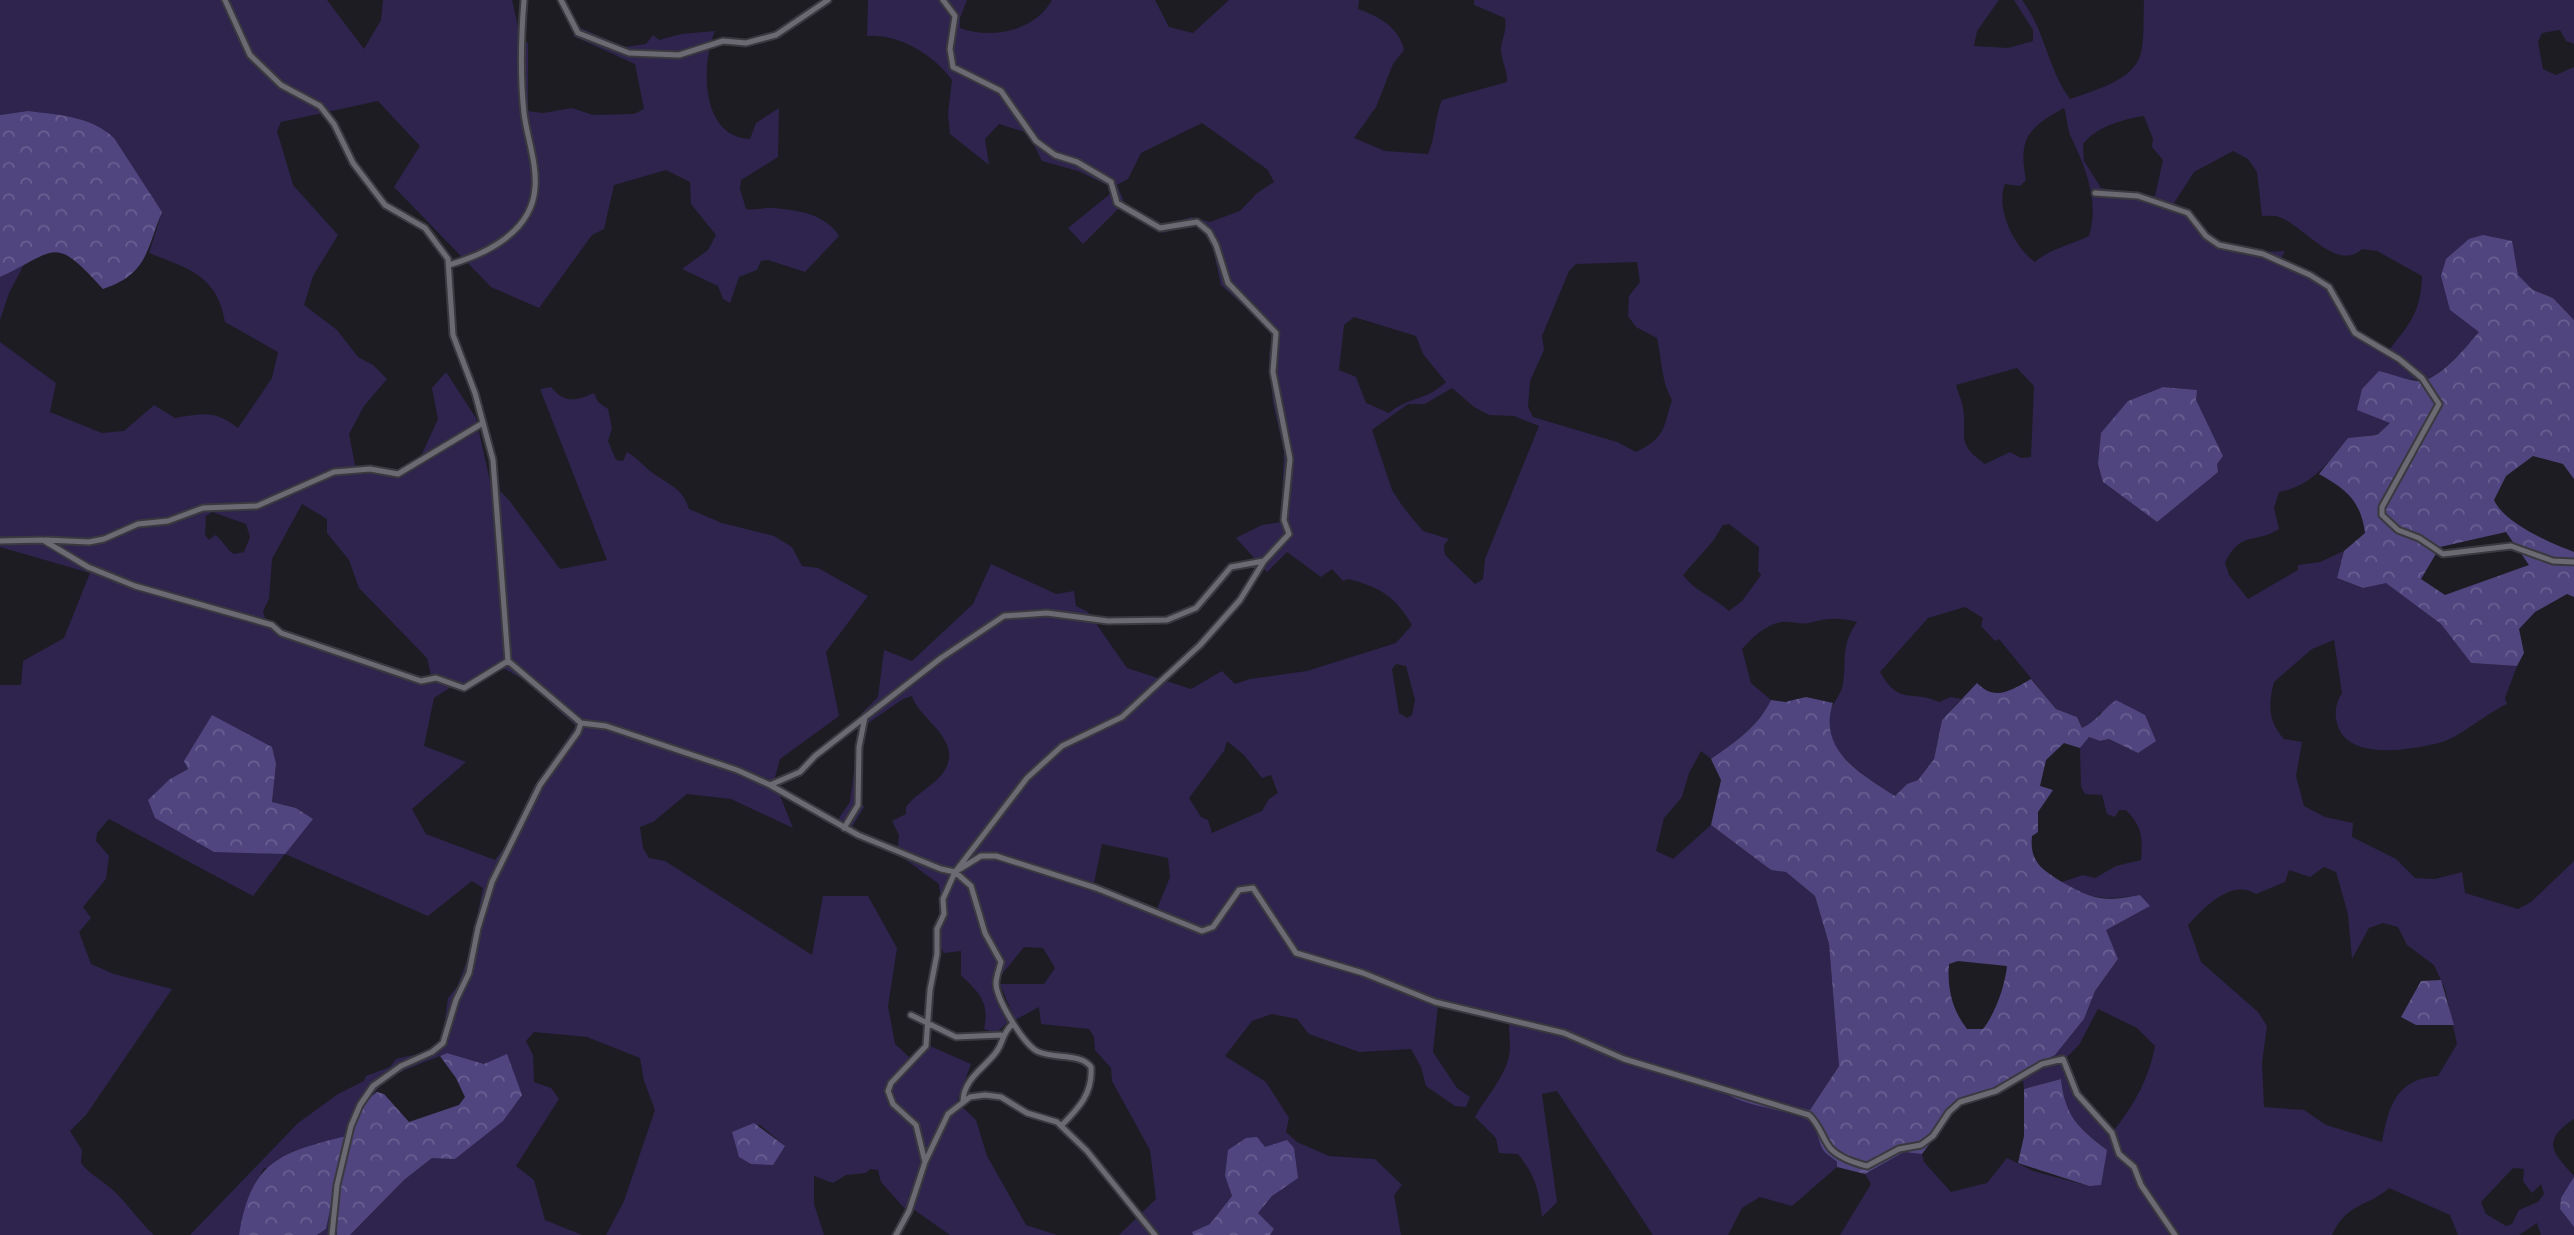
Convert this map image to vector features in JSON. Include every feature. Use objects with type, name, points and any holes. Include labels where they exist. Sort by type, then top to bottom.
[{"type":"street","points":[[225,0],[250,55],[281,85],[320,106],[334,124],[353,163],[385,205],[425,228],[441,245],[449,265],[453,335],[493,460],[508,661],[581,723],[606,726],[737,770],[770,785],[844,828],[934,866],[955,872],[971,886],[985,933],[1001,962],[996,983],[1013,1023],[1039,1052],[1077,1059],[1091,1067],[1093,1083],[1087,1096],[1061,1126]]},
{"type":"street","points":[[449,265],[487,252],[514,231],[529,212],[535,188],[524,110],[524,0]]},
{"type":"street","points":[[561,0],[578,33],[629,53],[679,55],[723,41],[746,43],[776,35],[828,0]]},
{"type":"street","points":[[925,1162],[916,1125],[893,1104],[888,1091],[891,1083],[926,1046],[926,1021],[937,954],[937,929],[944,914],[943,899],[955,872],[1027,778],[1062,746],[1122,717],[1200,645],[1240,600],[1264,561],[1289,534],[1284,520],[1290,459],[1273,372],[1276,333],[1228,283],[1219,253],[1203,226],[1197,222],[1160,228],[1117,203],[1111,182],[1077,162],[1055,155],[1036,141],[1001,91],[953,67],[950,49],[955,16],[943,0]]},
{"type":"street","points":[[2095,194],[2138,196],[2188,213],[2206,236],[2219,245],[2270,257],[2295,271],[2310,275],[2329,288],[2355,333],[2399,359],[2422,378],[2440,404],[2382,508],[2382,515],[2392,526],[2419,538],[2443,554],[2511,546],[2553,561],[2574,562]]},
{"type":"street","points":[[0,541],[104,540],[138,524],[168,522],[203,508],[257,506],[334,472],[370,469],[398,474],[483,423]]},
{"type":"street","points":[[43,540],[88,568],[135,586],[272,625],[281,633],[421,681],[436,678],[464,688],[508,661]]},
{"type":"street","points":[[770,785],[800,772],[865,717],[942,658],[1004,616],[1047,613],[1108,621],[1167,620],[1196,608],[1231,567],[1264,561]]},
{"type":"street","points":[[844,828],[858,805],[859,747],[865,717]]},
{"type":"street","points":[[332,1235],[337,1185],[351,1126],[360,1105],[373,1086],[443,1043],[456,1000],[469,973],[478,928],[492,882],[540,785],[578,732],[581,723]]},
{"type":"street","points":[[955,872],[981,856],[996,856],[1096,888],[1202,931],[1213,928],[1239,890],[1254,888],[1296,953],[1363,973],[1436,1002],[1564,1033],[1624,1059],[1809,1115],[1818,1123],[1832,1149],[1851,1161],[1867,1166],[1899,1149],[1921,1145],[1933,1136],[1949,1112],[1960,1102],[1996,1091],[2042,1065],[2063,1059],[2077,1094],[2112,1133],[2119,1154],[2134,1167],[2141,1185],[2175,1235]]},
{"type":"street","points":[[911,1015],[956,1037],[1001,1035]]},
{"type":"street","points":[[963,1101],[965,1087],[997,1050],[1001,1035],[1013,1023]]},
{"type":"street","points":[[896,1235],[909,1211],[909,1203],[925,1162],[948,1114],[963,1101],[985,1095],[1001,1097],[1027,1113],[1042,1116],[1061,1126],[1087,1151],[1155,1235]]},
{"type":"shaded area","points":[[0,0],[327,0],[364,49],[381,20],[383,0],[512,0],[521,39],[528,43],[528,111],[543,113],[572,108],[593,115],[634,114],[644,109],[635,64],[573,36],[578,27],[625,47],[646,44],[653,35],[659,40],[681,34],[715,31],[708,62],[708,97],[721,126],[734,135],[750,139],[756,123],[779,108],[778,157],[741,180],[740,189],[746,209],[774,208],[810,215],[827,223],[839,236],[805,272],[768,260],[761,261],[757,270],[739,277],[730,303],[723,299],[718,286],[682,269],[708,250],[716,235],[691,204],[690,182],[666,170],[614,185],[604,229],[592,235],[539,308],[491,287],[394,187],[420,146],[378,101],[281,122],[277,131],[293,185],[338,235],[313,276],[304,305],[337,330],[358,357],[373,365],[387,379],[364,406],[349,434],[355,465],[397,470],[410,466],[422,454],[438,419],[432,388],[446,372],[476,418],[490,481],[509,500],[560,569],[607,560],[540,389],[551,387],[561,396],[571,399],[594,393],[598,402],[608,409],[612,428],[608,441],[616,460],[623,461],[627,452],[680,492],[689,509],[722,523],[774,536],[792,547],[802,566],[818,568],[868,596],[826,652],[839,716],[780,759],[774,781],[793,828],[731,799],[687,794],[653,822],[640,827],[643,848],[649,858],[665,861],[812,955],[823,896],[868,896],[897,948],[888,1006],[895,1044],[911,1059],[930,1046],[971,1064],[957,1102],[976,1120],[987,1156],[1026,1225],[1057,1235],[950,1235],[913,1209],[906,1210],[881,1182],[878,1170],[870,1169],[866,1173],[846,1175],[833,1183],[814,1176],[814,1204],[824,1235],[606,1235],[624,1201],[655,1110],[644,1081],[640,1058],[587,1037],[534,1032],[526,1041],[533,1055],[534,1082],[551,1088],[559,1099],[516,1166],[534,1180],[545,1220],[582,1235],[350,1235],[404,1180],[432,1158],[484,1064],[447,1053],[391,1077],[379,1087],[368,1103],[352,1138],[341,1176],[337,1235],[317,1235],[326,1229],[336,1181],[264,1168],[252,1191],[239,1235],[190,1235],[298,1123],[338,1094],[364,1081],[366,1076],[390,1067],[396,1059],[426,1052],[442,1040],[448,998],[457,987],[469,955],[483,888],[472,881],[428,916],[285,854],[253,896],[109,819],[97,833],[96,841],[109,856],[106,879],[83,907],[91,918],[79,932],[91,964],[114,974],[172,989],[86,1115],[70,1131],[82,1150],[81,1163],[115,1192],[154,1235],[0,1235],[0,685],[21,685],[23,661],[64,638],[90,573],[0,547],[0,342],[56,383],[50,412],[102,433],[124,431],[154,405],[175,418],[208,414],[222,418],[238,428],[272,378],[278,352],[225,322],[215,294],[199,276],[189,269],[149,253],[162,212],[134,171],[28,111],[0,115]],"holes":[[[302,504],[327,519],[327,533],[349,560],[359,588],[427,658],[431,675],[421,678],[284,631],[265,618],[263,611],[269,599],[272,559]],[[212,512],[246,524],[250,537],[244,552],[234,554],[215,535],[209,540],[205,535],[206,516]],[[503,668],[538,688],[551,704],[576,726],[533,788],[507,844],[495,860],[426,834],[412,809],[466,762],[424,746],[434,698],[451,687],[466,688]],[[212,715],[276,764],[272,802],[296,808],[312,819],[284,854],[214,851],[170,779],[188,769],[185,761]],[[760,1125],[785,1146],[732,1132]]]},
{"type":"shaded area","points":[[868,0],[967,0],[960,18],[960,28],[972,32],[998,33],[1024,26],[1044,11],[1052,0],[1155,0],[1169,27],[1193,33],[1229,0],[1359,0],[1358,9],[1373,15],[1393,29],[1404,50],[1393,64],[1376,107],[1354,138],[1385,151],[1428,154],[1442,100],[1507,82],[1501,51],[1505,18],[1474,5],[1474,0],[1999,0],[1977,31],[1974,46],[2008,48],[2033,41],[2033,30],[2014,0],[2022,0],[2036,24],[2056,75],[2070,99],[2110,84],[2136,65],[2143,43],[2144,0],[2574,0],[2574,44],[2566,41],[2560,30],[2542,33],[2538,42],[2543,69],[2556,75],[2574,67],[2574,320],[2553,298],[2533,290],[2518,275],[2450,310],[2480,332],[2453,360],[2429,378],[2412,380],[2379,372],[2390,423],[2377,435],[2348,438],[2310,479],[2279,492],[2274,508],[2279,529],[2243,542],[2225,563],[2229,575],[2248,599],[2298,570],[2298,565],[2320,562],[2344,551],[2337,578],[2363,588],[2386,582],[2441,624],[2471,663],[2517,666],[2505,698],[2507,704],[2449,740],[2415,748],[2367,748],[2353,744],[2343,735],[2336,715],[2342,693],[2334,640],[2312,649],[2274,682],[2271,712],[2275,726],[2284,739],[2302,742],[2296,776],[2304,806],[2325,817],[2353,823],[2352,837],[2396,859],[2415,878],[2435,879],[2462,872],[2465,893],[2518,909],[2531,902],[2574,861],[2574,1119],[2557,1134],[2553,1147],[2574,1176],[2560,1209],[2574,1227],[2574,1235],[2541,1235],[2537,1223],[2519,1235],[2458,1235],[2450,1215],[2389,1188],[2344,1216],[2332,1235],[1840,1235],[1871,1184],[1865,1174],[1904,1152],[1922,1154],[1924,1162],[1951,1192],[1987,1183],[2007,1158],[2033,1171],[2089,1186],[2107,1150],[2075,1120],[2066,1103],[2061,1079],[2024,1089],[2022,1072],[2055,1055],[2084,1019],[2095,991],[2118,959],[2105,930],[2140,895],[2099,897],[2080,892],[2062,882],[2083,875],[2095,878],[2116,866],[2141,860],[2140,833],[2131,816],[2126,810],[2119,810],[2115,817],[2107,814],[2102,795],[2085,794],[2081,787],[2080,748],[2088,737],[2100,741],[2109,739],[2138,753],[2100,712],[2095,722],[2082,728],[2077,717],[2056,709],[1999,639],[1995,641],[1981,626],[1983,618],[1965,607],[1928,618],[1880,672],[1887,683],[1900,693],[1939,702],[1951,697],[1961,699],[1942,720],[1934,759],[1918,780],[1907,784],[1895,796],[1851,764],[1832,742],[1828,718],[1842,688],[1846,645],[1857,622],[1833,619],[1806,623],[1782,622],[1765,629],[1742,649],[1751,683],[1771,700],[1766,710],[1745,733],[1711,759],[1701,751],[1689,773],[1682,797],[1664,818],[1656,851],[1673,859],[1711,825],[1771,870],[1786,872],[1815,896],[1829,944],[1839,1066],[1810,1110],[1776,1104],[1725,1085],[1718,1089],[1809,1120],[1837,1162],[1837,1167],[1792,1206],[1760,1197],[1742,1208],[1728,1235],[1653,1235],[1557,1091],[1542,1094],[1557,1202],[1542,1217],[1535,1183],[1524,1162],[1518,1154],[1499,1153],[1496,1138],[1475,1117],[1499,1081],[1509,1057],[1509,1023],[1438,1005],[1433,1052],[1457,1088],[1470,1097],[1466,1107],[1455,1106],[1426,1086],[1421,1067],[1411,1049],[1359,1052],[1309,1034],[1297,1019],[1272,1014],[1252,1021],[1225,1056],[1266,1082],[1289,1118],[1286,1132],[1297,1142],[1329,1156],[1375,1159],[1402,1185],[1394,1195],[1401,1235],[1270,1235],[1274,1229],[1258,1213],[1272,1196],[1225,1176],[1232,1196],[1210,1224],[1192,1232],[1193,1235],[1119,1235],[1156,1199],[1150,1150],[1112,1081],[1111,1068],[1095,1050],[1094,1037],[1089,1029],[1041,1024],[1039,1007],[1015,1020],[1000,984],[1044,984],[1055,968],[1043,948],[1024,947],[994,984],[1008,1022],[996,1033],[984,1029],[984,1005],[978,993],[961,975],[961,951],[944,953],[934,937],[942,913],[939,884],[895,852],[849,833],[839,818],[850,802],[861,714],[878,697],[884,650],[912,661],[973,604],[991,564],[1056,594],[1074,591],[1076,606],[1088,612],[1127,668],[1191,689],[1222,671],[1235,684],[1250,679],[1307,671],[1396,643],[1412,625],[1393,600],[1378,589],[1348,579],[1343,581],[1332,569],[1321,577],[1287,552],[1267,572],[1236,538],[1262,525],[1281,522],[1284,452],[1273,403],[1269,354],[1273,339],[1269,329],[1221,285],[1212,244],[1201,230],[1192,224],[1163,233],[1119,208],[1083,244],[1068,228],[1110,194],[1109,186],[1078,171],[1042,161],[1028,133],[999,124],[985,139],[989,165],[950,134],[948,114],[952,80],[945,71],[926,55],[903,42],[867,36]],"holes":[[[2064,108],[2070,135],[2089,184],[2093,210],[2089,236],[2053,250],[2035,262],[2014,237],[2008,226],[2003,204],[2005,184],[2020,186],[2026,180],[2025,144],[2034,128]],[[2144,116],[2153,139],[2152,147],[2163,160],[2155,196],[2101,188],[2084,161],[2083,144],[2088,138],[2102,128]],[[1202,123],[1268,170],[1274,182],[1257,193],[1240,211],[1210,222],[1191,217],[1162,227],[1125,204],[1117,185],[1128,179],[1141,153]],[[2233,151],[2248,159],[2257,172],[2262,216],[2277,216],[2331,252],[2352,255],[2362,249],[2377,251],[2422,276],[2420,298],[2414,316],[2390,349],[2372,342],[2356,331],[2328,283],[2318,275],[2281,258],[2285,251],[2256,251],[2227,245],[2211,236],[2174,203],[2194,172]],[[1637,262],[1640,282],[1629,296],[1628,316],[1636,327],[1657,338],[1664,378],[1672,400],[1658,437],[1636,452],[1617,442],[1533,417],[1528,407],[1530,381],[1544,350],[1542,336],[1569,271],[1576,264]],[[1354,317],[1416,336],[1423,354],[1446,382],[1389,413],[1366,403],[1356,377],[1339,370],[1344,325]],[[2017,368],[2034,386],[2031,457],[2021,458],[2010,452],[1985,464],[1966,444],[1963,408],[1956,385]],[[2163,387],[2197,390],[2195,400],[2223,456],[2157,522],[2103,482],[2128,401]],[[1452,388],[1474,407],[1489,415],[1514,416],[1539,426],[1485,559],[1483,579],[1475,584],[1445,555],[1444,545],[1449,539],[1423,531],[1403,507],[1392,490],[1372,430],[1408,404],[1425,404]],[[1729,524],[1759,547],[1758,571],[1761,575],[1742,601],[1729,611],[1683,575],[1713,541],[1723,525]],[[1396,664],[1406,666],[1415,700],[1412,715],[1407,718],[1399,713],[1392,669]],[[912,696],[943,738],[949,757],[942,774],[906,807],[906,814],[892,821],[899,835],[898,846],[859,833],[852,827],[864,807],[860,778],[867,724],[903,699]],[[1227,741],[1244,755],[1262,778],[1271,775],[1278,793],[1269,799],[1262,811],[1212,833],[1208,820],[1201,817],[1189,798],[1224,751]],[[1102,844],[1168,858],[1170,877],[1157,909],[1094,883]],[[2324,867],[2336,872],[2348,914],[2352,959],[2369,928],[2383,923],[2398,927],[2407,945],[2434,965],[2445,989],[2457,1044],[2438,1076],[2413,1082],[2397,1096],[2388,1116],[2382,1142],[2326,1125],[2304,1110],[2264,1107],[2262,1063],[2267,1026],[2258,1012],[2201,962],[2188,925],[2202,911],[2228,892],[2247,890],[2256,894],[2285,882],[2289,870],[2310,877]],[[2098,1009],[2137,1028],[2155,1046],[2140,1090],[2114,1130],[2097,1116],[2084,1098],[2066,1058],[2079,1045]],[[2513,1168],[2524,1169],[2523,1181],[2532,1193],[2541,1184],[2544,1194],[2538,1202],[2519,1210],[2512,1224],[2506,1226],[2486,1214],[2481,1202]]]},
{"type":"shaded area","points":[[26,261],[9,293],[0,320],[0,277]]},
{"type":"green space","points":[[28,111],[74,118],[105,131],[114,138],[162,212],[143,259],[129,276],[118,283],[103,289],[74,260],[55,252],[45,254],[0,277],[0,115]]},
{"type":"green space","points":[[2483,235],[2512,241],[2518,275],[2533,290],[2553,298],[2574,320],[2574,479],[2563,464],[2533,456],[2506,476],[2494,500],[2507,517],[2517,524],[2574,552],[2574,597],[2567,594],[2535,612],[2519,629],[2524,653],[2517,666],[2471,663],[2441,624],[2386,583],[2363,588],[2337,578],[2344,551],[2365,533],[2360,512],[2351,497],[2319,474],[2348,438],[2377,435],[2390,423],[2357,410],[2362,389],[2379,371],[2418,381],[2426,380],[2452,362],[2479,332],[2450,310],[2441,276],[2446,259],[2469,239]],"holes":[[[2506,532],[2529,565],[2445,595],[2421,579],[2440,547]]]},
{"type":"green space","points":[[2163,387],[2197,390],[2196,400],[2223,456],[2217,464],[2218,472],[2157,522],[2103,482],[2098,464],[2101,433],[2128,401]]},
{"type":"green space","points":[[2031,679],[2056,709],[2077,717],[2082,728],[2116,700],[2145,715],[2156,741],[2138,753],[2109,739],[2100,741],[2089,737],[2080,748],[2064,743],[2046,760],[2040,786],[2053,790],[2038,812],[2038,832],[2032,836],[2032,845],[2039,864],[2073,888],[2091,896],[2108,899],[2140,895],[2150,906],[2106,930],[2118,959],[2095,991],[2084,1019],[2055,1055],[2022,1072],[2023,1079],[1958,1106],[1922,1154],[1904,1152],[1865,1174],[1837,1167],[1837,1162],[1824,1151],[1816,1130],[1806,1119],[1743,1101],[1720,1090],[1711,1081],[1776,1103],[1810,1110],[1839,1066],[1829,944],[1815,896],[1786,872],[1771,870],[1711,825],[1721,780],[1711,759],[1753,726],[1771,700],[1785,702],[1806,697],[1833,703],[1831,734],[1845,759],[1895,796],[1907,784],[1918,780],[1934,759],[1942,720],[1977,683],[1990,692],[1997,693],[2010,690]],"holes":[[[1958,961],[2007,966],[1992,1016],[1983,1029],[1967,1029],[1952,998],[1949,964]]]},
{"type":"green space","points":[[212,715],[272,747],[276,764],[272,802],[296,808],[313,819],[285,854],[214,852],[155,818],[148,800],[170,779],[188,769],[184,761]]},
{"type":"green space","points":[[2441,980],[2454,1025],[2416,1025],[2401,1017],[2421,981]]},
{"type":"green space","points":[[447,1053],[484,1064],[507,1054],[522,1095],[503,1121],[455,1159],[432,1158],[404,1180],[350,1235],[337,1235],[345,1159],[358,1118],[367,1103],[377,1092],[384,1094],[409,1122],[459,1105],[465,1097],[456,1078],[440,1056]]},
{"type":"green space","points":[[2061,1079],[2066,1103],[2075,1120],[2107,1150],[2101,1185],[2089,1186],[2018,1163],[2024,1136],[2024,1089]]},
{"type":"green space","points":[[754,1123],[785,1146],[773,1165],[751,1164],[739,1157],[732,1132]]},
{"type":"green space","points":[[346,1136],[326,1229],[317,1235],[239,1235],[251,1191],[260,1176],[272,1164],[303,1148]]},
{"type":"green space","points":[[1257,1137],[1265,1147],[1287,1140],[1294,1148],[1298,1178],[1272,1196],[1258,1213],[1274,1229],[1270,1235],[1193,1235],[1192,1232],[1210,1224],[1232,1196],[1225,1176],[1228,1150],[1246,1138]]},
{"type":"green space","points":[[2574,1177],[2574,1227],[2560,1209],[2561,1198]]}]
